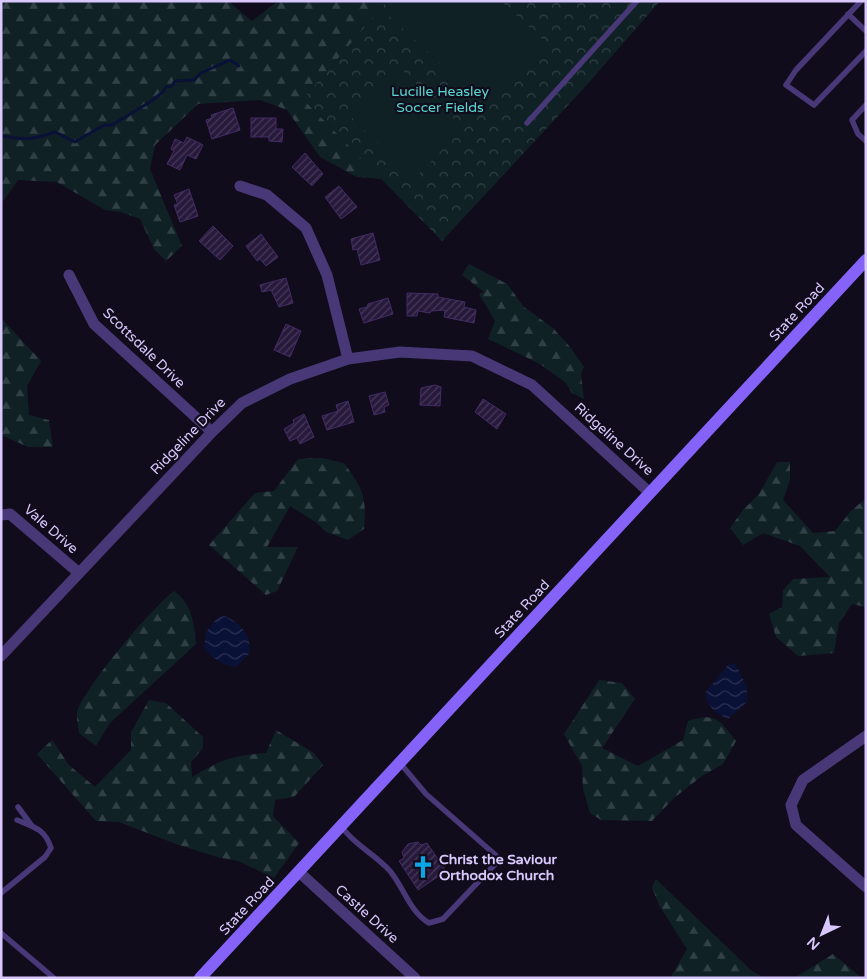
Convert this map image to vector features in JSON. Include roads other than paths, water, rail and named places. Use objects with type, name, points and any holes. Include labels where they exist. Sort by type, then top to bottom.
[{"type":"main road","name":"State Road","points":[[200,978],[866,260]]},
{"type":"street","points":[[240,186],[267,195],[306,228],[327,275],[348,359]]},
{"type":"street","name":"Scottsdale Drive","points":[[69,276],[94,324],[212,432]]},
{"type":"street","name":"Ridgeline Drive","points":[[1,656],[212,432],[242,403],[290,379],[348,359],[400,352],[472,356],[532,385],[650,493]]},
{"type":"street","name":"Vale Drive","points":[[1,515],[10,514],[79,573]]},
{"type":"street","points":[[866,736],[804,780],[791,804],[796,825],[866,888]]},
{"type":"street","name":"Castle Drive","points":[[299,872],[415,978]]},
{"type":"lane","points":[[527,123],[637,1]]},
{"type":"lane","points":[[861,1],[786,84],[814,105],[866,51]]},
{"type":"lane","points":[[848,14],[866,31]]},
{"type":"lane","points":[[866,105],[852,120],[858,134],[866,141]]},
{"type":"lane","points":[[341,826],[350,838],[390,872],[419,917],[429,923],[443,918],[500,859],[426,794],[400,763]]},
{"type":"lane","points":[[18,807],[32,826]]},
{"type":"lane","points":[[1,893],[45,858],[51,848],[47,836],[32,826],[17,820]]},
{"type":"lane","points":[[1,932],[54,978]]},
{"type":"water","points":[[225,616],[240,626],[249,641],[249,654],[236,667],[218,661],[204,648],[206,632],[218,617]]},
{"type":"water","points":[[735,663],[747,687],[747,702],[728,719],[713,709],[705,693],[728,665]]},
{"type":"waterway","points":[[1,136],[29,138],[55,132],[75,142],[104,125],[112,125],[150,102],[163,92],[166,87],[172,86],[175,81],[194,80],[201,73],[230,60],[239,66]]},
{"type":"place","name":"Christ the Saviour Orthodox Church","points":[[423,867]]},
{"type":"park label","name":"Lucille Heasley Soccer Fields","points":[[440,99]]}]
